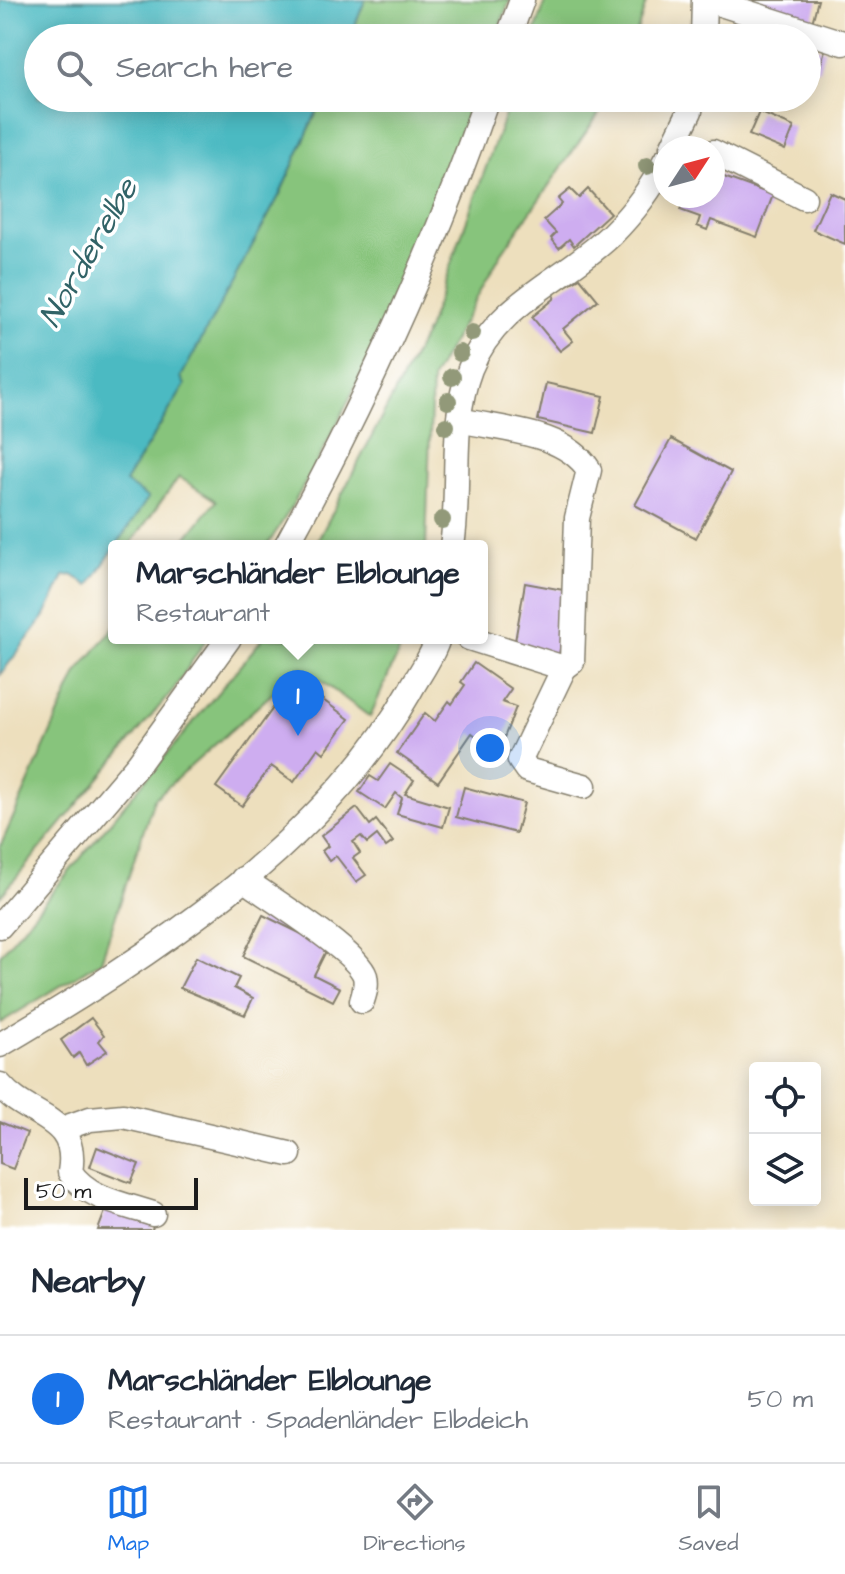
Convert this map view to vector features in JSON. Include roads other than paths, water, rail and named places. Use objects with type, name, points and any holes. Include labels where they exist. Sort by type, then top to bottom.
[{"type":"street","points":[[513,24],[522,0]]},
{"type":"street","points":[[704,24],[706,0],[782,24]]},
{"type":"street","points":[[821,36],[843,43]]},
{"type":"street","points":[[289,540],[344,440],[401,318],[482,112]]},
{"type":"street","points":[[677,136],[687,112]]},
{"type":"street","points":[[725,158],[804,198]]},
{"type":"street","points":[[452,540],[460,420],[470,369],[494,327],[529,296],[611,235],[653,185]]},
{"type":"street","points":[[460,420],[538,437],[568,449],[589,470],[577,518],[575,654],[564,668],[520,760],[527,770],[584,786]]},
{"type":"street","points":[[0,926],[139,763],[225,644]]},
{"type":"street","points":[[0,1045],[162,941],[267,861],[355,770],[400,708],[435,644]]},
{"type":"street","points":[[488,644],[564,668]]},
{"type":"street","points":[[243,879],[347,952],[365,975],[366,990],[362,1001]]},
{"type":"street","points":[[0,1085],[62,1129],[73,1153],[70,1172],[77,1184],[91,1194],[153,1214]]},
{"type":"street","points":[[62,1129],[90,1119],[123,1116],[289,1154]]},
{"type":"water","name":"Norderelbe","points":[[0,0],[365,0],[356,24],[24,24],[24,112],[317,112],[279,196],[181,377],[185,385],[125,482],[148,498],[120,540],[108,540],[108,558],[89,586],[72,575],[64,576],[45,616],[0,675]]},
{"type":"place","name":"Marschländer Elblounge","points":[[298,736]]}]
